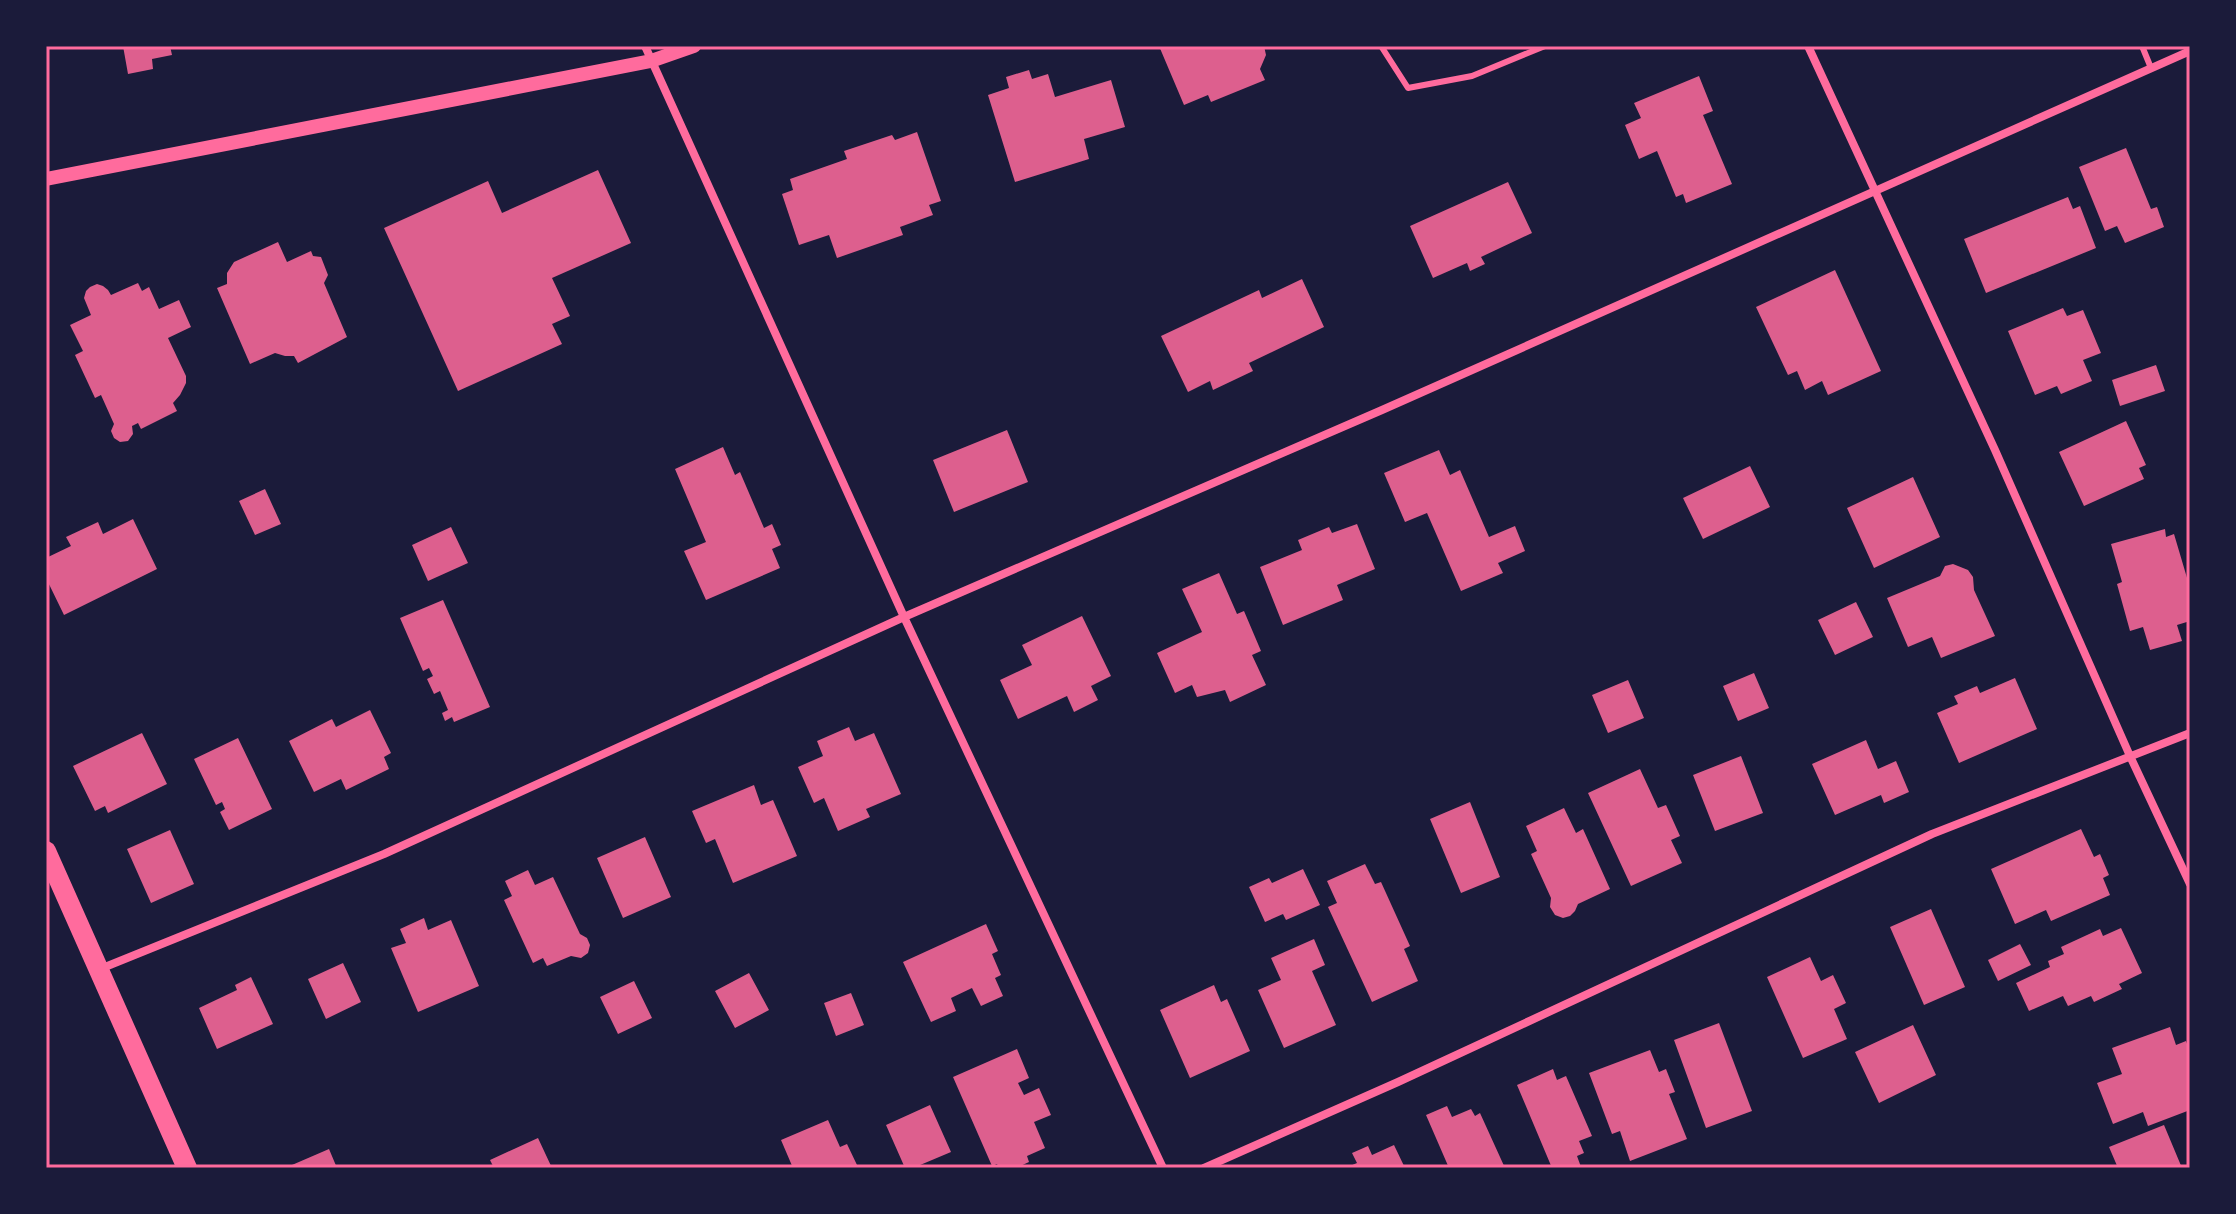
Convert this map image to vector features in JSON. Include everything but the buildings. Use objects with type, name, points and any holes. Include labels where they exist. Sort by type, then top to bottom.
[{"type":"main road","points":[[46,851],[187,1168]]},
{"type":"street","points":[[645,46],[904,617],[1163,1168]]},
{"type":"street","points":[[46,179],[651,61],[694,46]]},
{"type":"street","points":[[1808,46],[1995,450],[2190,884]]},
{"type":"street","points":[[99,969],[384,854],[904,617],[1382,410],[2190,51]]},
{"type":"street","points":[[1204,1168],[1398,1082],[1932,834],[2190,733]]},
{"type":"lane","points":[[1381,46],[1408,88],[1472,76],[1545,46]]},
{"type":"lane","points":[[2142,46],[2151,68]]}]
